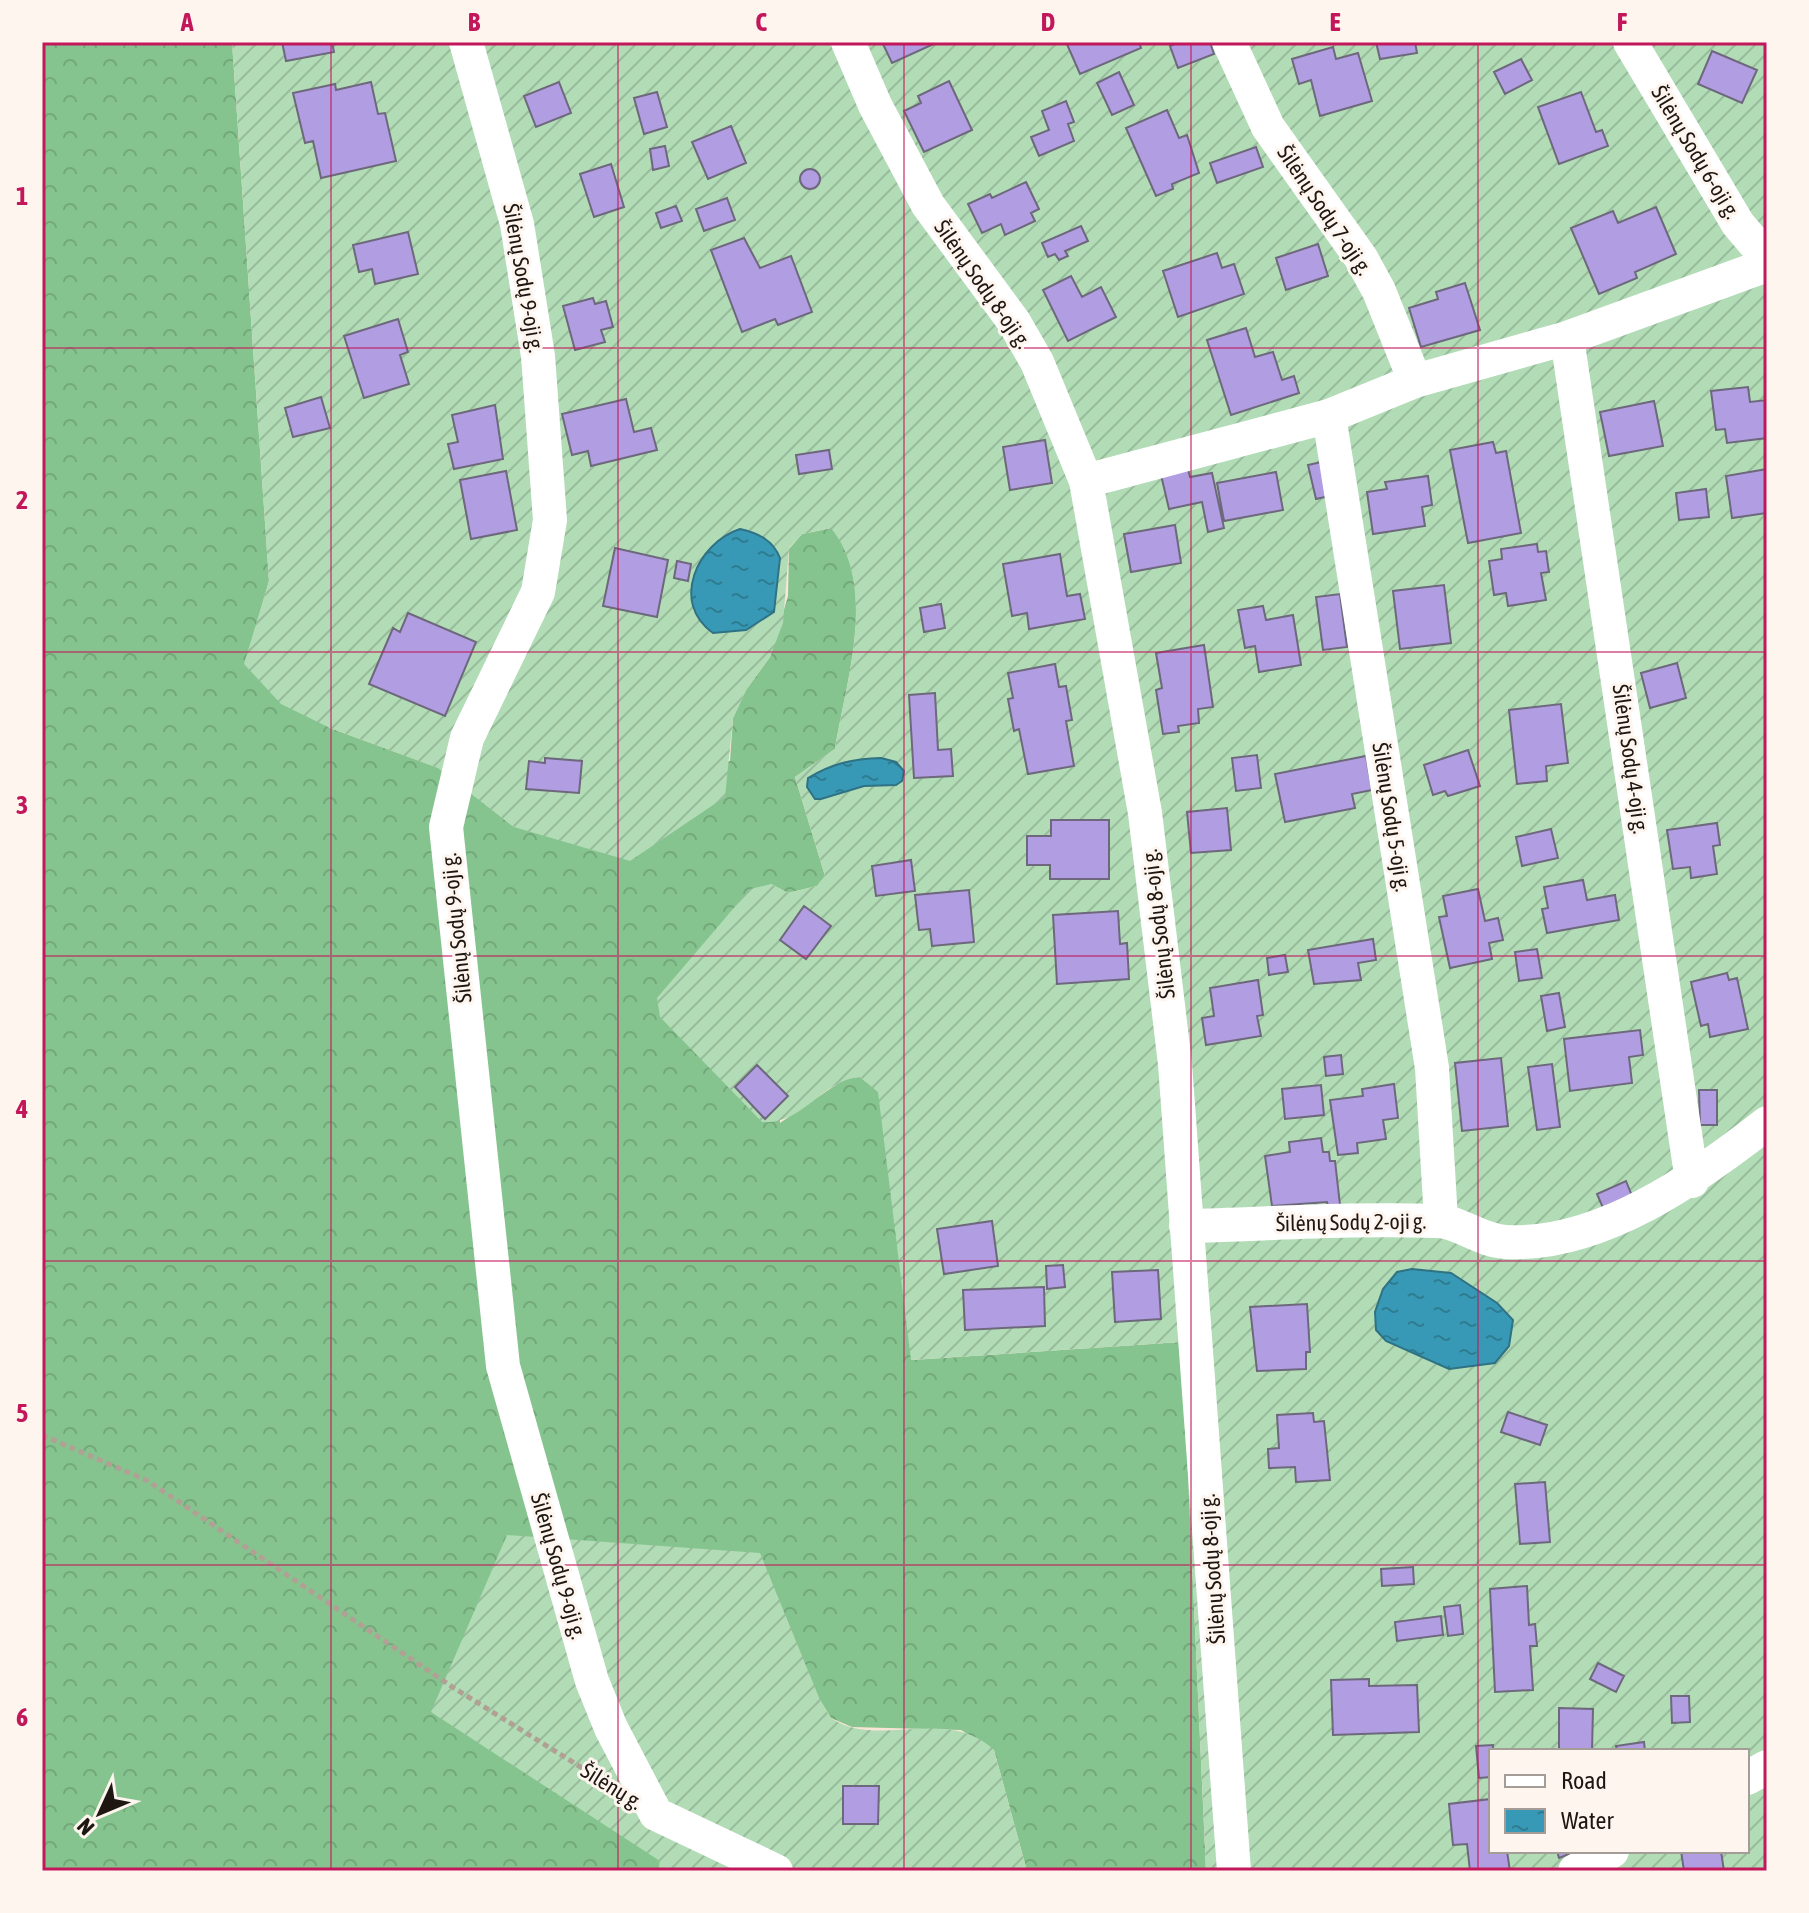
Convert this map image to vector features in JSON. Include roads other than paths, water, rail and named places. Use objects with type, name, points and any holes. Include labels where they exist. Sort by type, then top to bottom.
[{"type":"street","name":"Šilėnų Sodų 9-oji g.","points":[[466,42],[517,224],[538,356],[550,520],[538,592],[467,738],[446,827],[503,1366],[592,1681],[611,1728],[656,1814]]},
{"type":"street","name":"Šilėnų Sodų 8-oji g.","points":[[848,42],[875,105],[928,205],[1014,322],[1037,362],[1086,481],[1145,813],[1175,1064],[1234,1871]]},
{"type":"street","name":"Šilėnų Sodų 7-oji g.","points":[[1229,42],[1268,127],[1361,258],[1379,291],[1415,381]]},
{"type":"street","name":"Šilėnų Sodų 6-oji g.","points":[[1630,42],[1738,224],[1767,258]]},
{"type":"street","points":[[1086,481],[1329,416],[1415,381],[1567,338],[1767,265]]},
{"type":"street","name":"Šilėnų Sodų 4-oji g.","points":[[1567,338],[1692,1181]]},
{"type":"street","name":"Šilėnų Sodų 5-oji g.","points":[[1329,416],[1432,1068],[1441,1220]]},
{"type":"street","name":"Šilėnų Sodų 2-oji g.","points":[[1186,1226],[1441,1220],[1479,1238],[1532,1241],[1612,1219],[1692,1181],[1767,1123]]},
{"type":"street","points":[[1749,1777],[1767,1767]]},
{"type":"street","name":"Šilėnų g.","points":[[656,1814],[776,1871]]},
{"type":"street","points":[[1575,1871],[1608,1853]]},
{"type":"water","points":[[740,529],[764,538],[780,558],[774,612],[746,630],[713,633],[700,620],[693,606],[691,591],[694,575],[712,547]]},
{"type":"water","points":[[881,758],[896,762],[904,771],[902,781],[896,785],[864,786],[821,799],[815,799],[807,787],[808,778],[835,765]]},
{"type":"water","points":[[1412,1269],[1451,1273],[1497,1303],[1513,1320],[1509,1346],[1495,1363],[1449,1369],[1386,1341],[1376,1330],[1375,1312],[1383,1289],[1397,1272]]}]
